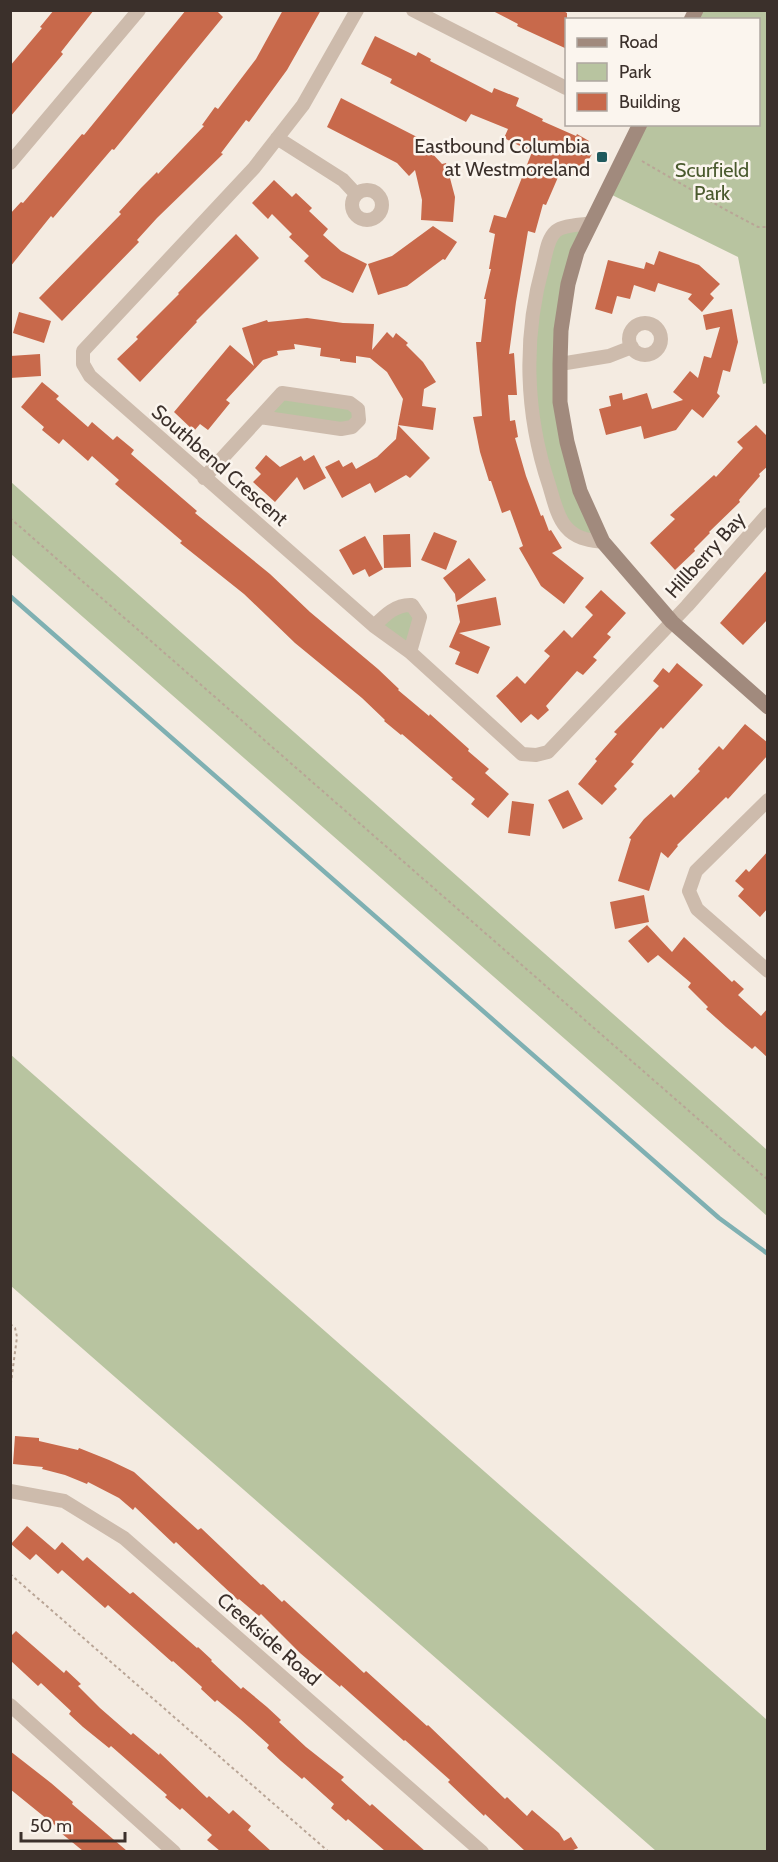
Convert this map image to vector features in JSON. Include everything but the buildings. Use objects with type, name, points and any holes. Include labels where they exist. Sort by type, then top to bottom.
[{"type":"street","points":[[10,163],[139,10]]},
{"type":"street","name":"Southbend Crescent","points":[[357,10],[303,105],[254,168],[83,351],[83,364],[90,376],[204,478],[374,626],[410,652],[522,754],[536,755],[548,752],[672,622]]},
{"type":"street","points":[[413,10],[565,87]]},
{"type":"street","points":[[639,126],[591,223],[578,252],[568,284],[561,330],[560,364],[560,402],[567,442],[580,491],[603,542],[672,622],[768,707]]},
{"type":"street","points":[[277,138],[343,180],[356,194]]},
{"type":"street","points":[[591,223],[558,229],[551,237],[536,289],[530,335],[530,398],[538,452],[565,526],[579,538],[603,542]]},
{"type":"street","points":[[560,364],[609,356],[632,347]]},
{"type":"street","points":[[204,478],[282,393],[350,403],[358,409],[359,420],[352,427],[341,429],[260,417]]},
{"type":"street","name":"Hillberry Bay","points":[[672,622],[768,514]]},
{"type":"street","points":[[374,626],[397,607],[404,604],[412,605],[420,617],[410,652]]},
{"type":"street","points":[[768,800],[696,871],[689,891],[697,909],[768,971]]},
{"type":"street","name":"Creekside Road","points":[[10,1491],[64,1501],[124,1538],[482,1851]]},
{"type":"street","points":[[10,1705],[174,1851]]},
{"type":"path","points":[[642,161],[758,227],[768,226]]},
{"type":"path","points":[[10,518],[768,1180]]},
{"type":"path","points":[[10,1324],[15,1328],[17,1337],[10,1390]]},
{"type":"path","points":[[10,1574],[329,1851]]},
{"type":"green space","name":"Scurfield Park","points":[[696,11],[767,11],[767,383],[763,384],[738,257],[606,192],[639,126],[760,126],[760,18],[692,18]]},
{"type":"green space","points":[[591,223],[577,252],[560,402],[603,542],[565,526],[538,452],[530,335],[558,229]]},
{"type":"green space","points":[[282,393],[358,409],[352,427],[260,417]]},
{"type":"green space","points":[[11,482],[767,1150],[767,1216],[11,554]]},
{"type":"green space","points":[[417,610],[410,652],[374,626],[385,615]]},
{"type":"green space","points":[[10,1054],[767,1720],[767,1851],[656,1851],[11,1286]]},
{"type":"waterway","points":[[10,596],[719,1218],[768,1254]]},
{"type":"place","name":"Eastbound Columbia at Westmoreland","points":[[602,157]]}]
